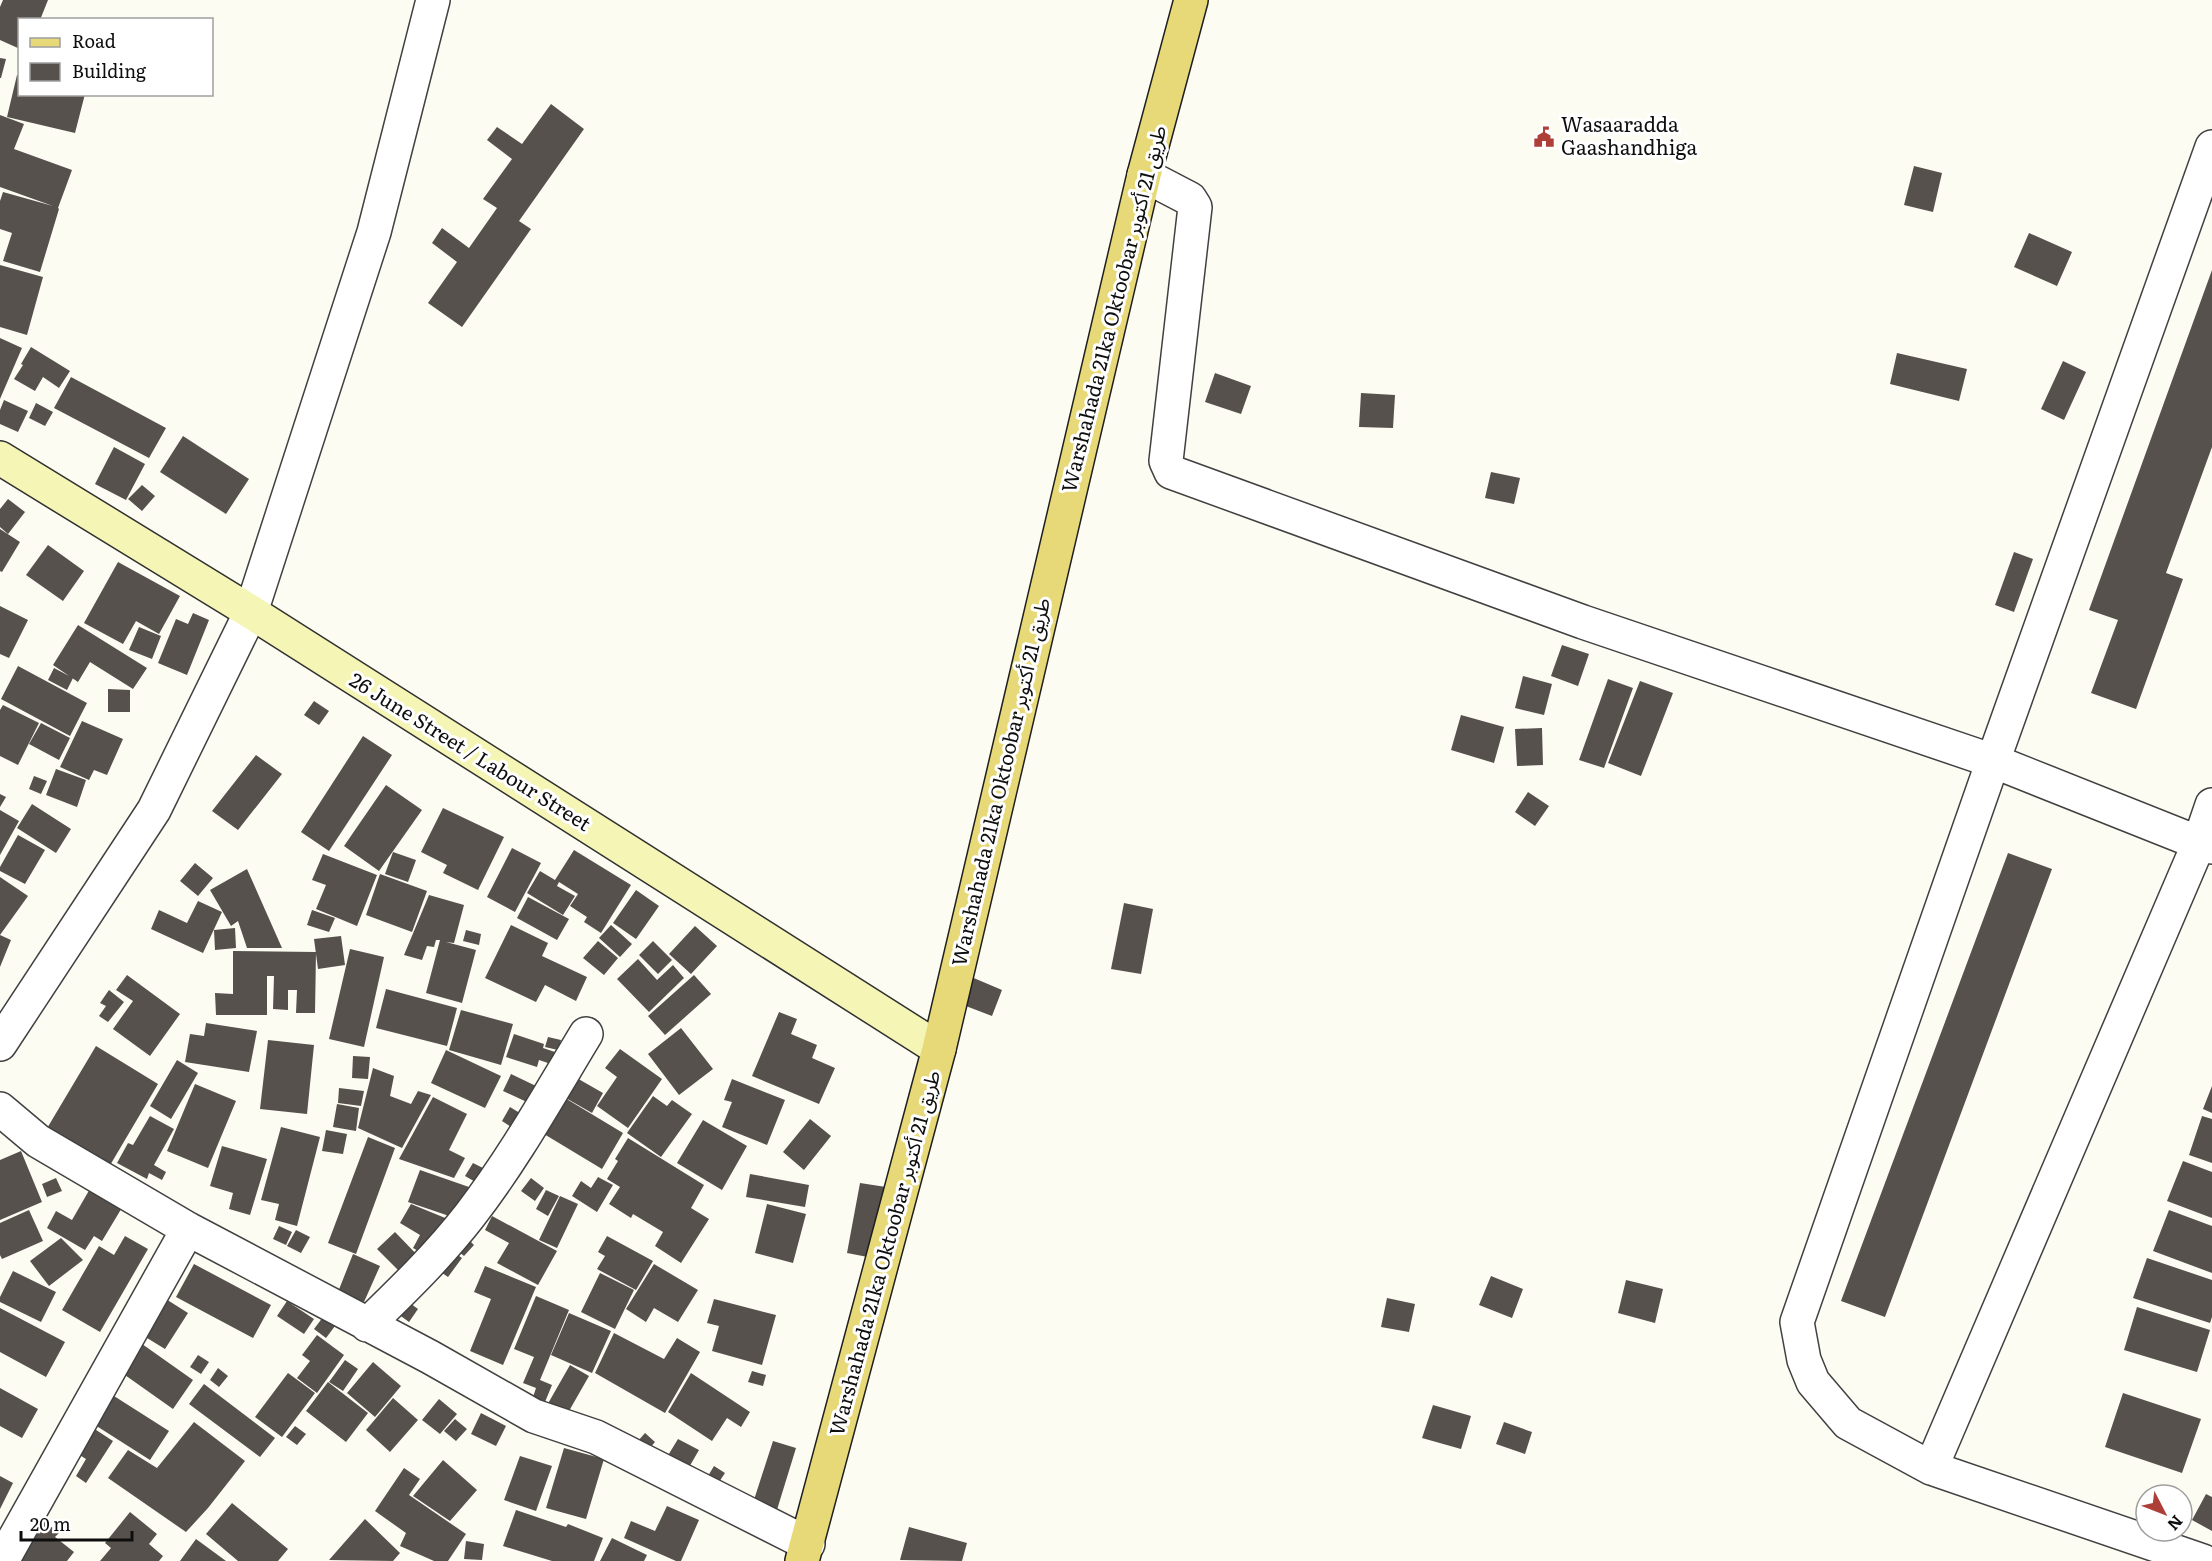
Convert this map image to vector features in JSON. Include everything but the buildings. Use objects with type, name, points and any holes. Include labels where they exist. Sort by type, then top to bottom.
[{"type":"main road","name":"Warshahada 21ka Oktoobar طريق 21 أكتوبر","points":[[805,1553],[939,1049],[1144,175],[1191,0]]},
{"type":"street","points":[[0,1044],[154,810],[251,612],[374,232],[433,0]]},
{"type":"street","points":[[2204,1561],[1931,1468],[1848,1423],[1813,1382],[1804,1360],[1797,1322],[1993,761],[2212,147]]},
{"type":"street","points":[[1144,175],[1190,199],[1195,207],[1166,461],[1171,472],[1583,622],[1993,761],[2206,845]]},
{"type":"street","name":"26 June Street / Labour Street","points":[[0,458],[251,612],[939,1049]]},
{"type":"street","points":[[1931,1468],[2206,845],[2212,805]]},
{"type":"street","points":[[367,1325],[438,1254],[470,1215],[499,1176],[586,1034]]},
{"type":"street","points":[[0,1109],[39,1141],[188,1229],[439,1362],[534,1416],[596,1437],[805,1553]]},
{"type":"street","points":[[2,1561],[188,1229]]},
{"type":"place","name":"Wasaaradda Gaashandhiga","points":[[1544,137]]}]
